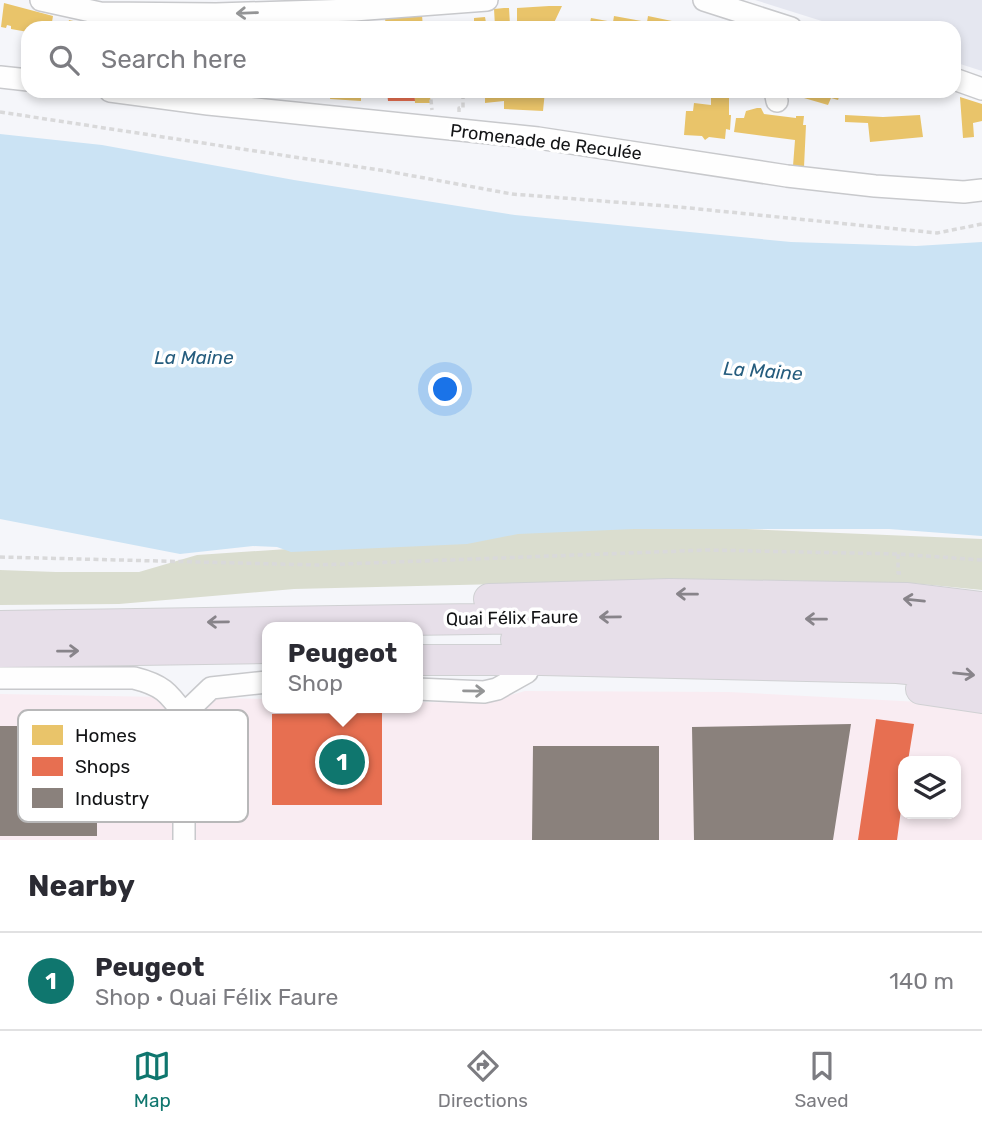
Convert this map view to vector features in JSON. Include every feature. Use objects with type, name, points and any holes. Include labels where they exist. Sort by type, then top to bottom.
[{"type":"highway","points":[[286,621],[347,604],[670,594],[906,598],[982,607]]},
{"type":"highway","name":"Quai Félix Faure","points":[[0,626],[679,616],[897,621],[982,628]]},
{"type":"highway","name":"Quai Félix Faure","points":[[423,642],[563,639],[859,642],[982,650]]},
{"type":"highway","points":[[0,652],[262,649]]},
{"type":"highway","points":[[423,660],[897,668],[982,676]]},
{"type":"highway","points":[[459,660],[482,671],[571,676],[804,680],[914,688],[982,698]]},
{"type":"street","points":[[41,0],[100,13],[191,14],[354,10],[486,0]]},
{"type":"street","points":[[704,0],[757,21]]},
{"type":"street","points":[[0,77],[21,79]]},
{"type":"street","points":[[961,82],[982,89]]},
{"type":"street","name":"Promenade de Reculée","points":[[197,98],[538,138],[787,176],[964,192],[982,190]]},
{"type":"street","points":[[423,689],[484,692],[497,689],[527,673]]},
{"type":"street","points":[[0,678],[134,678],[156,684],[181,710]]},
{"type":"street","points":[[188,710],[211,688],[262,683]]},
{"type":"street","points":[[184,822],[184,840]]},
{"type":"path","points":[[431,98],[432,113]]},
{"type":"path","points":[[463,98],[463,108]]},
{"type":"path","points":[[0,112],[512,194],[679,207],[937,233],[982,224]]},
{"type":"path","points":[[0,557],[318,565],[707,550],[898,554],[982,560]]},
{"type":"shaded area","points":[[755,0],[982,0],[982,71],[961,64],[961,21],[822,21]]},
{"type":"shaded area","points":[[604,523],[982,539],[982,590],[911,583],[704,579],[294,589],[119,604],[0,605],[0,570],[139,572],[197,555],[439,539]]},
{"type":"shaded area","points":[[525,691],[729,692],[959,704],[982,708],[982,840],[0,840],[0,694],[262,699],[262,713],[423,713],[423,702],[483,703]]},
{"type":"water","name":"La Maine","points":[[0,134],[102,145],[294,180],[515,215],[791,242],[916,246],[982,242],[982,536],[889,529],[634,529],[518,534],[467,544],[291,552],[277,547],[253,546],[180,554],[0,519]]},
{"type":"building: Homes","points":[[4,3],[53,16],[52,21],[21,21],[21,31],[11,29],[11,26],[7,25],[6,28],[1,27]]},
{"type":"building: Homes","points":[[562,6],[555,21],[517,21],[517,8]]},
{"type":"building: Homes","points":[[509,8],[510,21],[495,21],[494,9]]},
{"type":"building: Homes","points":[[354,15],[354,21],[320,21],[320,17]]},
{"type":"building: Homes","points":[[422,15],[422,21],[385,21],[385,18]]},
{"type":"building: Homes","points":[[614,16],[642,21],[613,21]]},
{"type":"building: Homes","points":[[648,16],[672,21],[647,21]]},
{"type":"building: Homes","points":[[485,17],[486,21],[474,21],[474,18]]},
{"type":"building: Homes","points":[[961,97],[982,104],[982,121],[973,123],[974,137],[963,138]]},
{"type":"building: Homes","points":[[361,98],[361,101],[330,99]]},
{"type":"building: Homes","points":[[415,98],[430,98],[431,103],[415,103]]},
{"type":"building: Homes","points":[[485,98],[544,98],[543,111],[504,109],[504,101],[485,103]]},
{"type":"building: Homes","points":[[711,98],[729,98],[730,130],[726,129],[725,139],[709,137],[705,140],[702,136],[684,135],[686,111],[693,111],[694,103],[711,105]]},
{"type":"building: Homes","points":[[804,98],[831,98],[828,105]]},
{"type":"building: Homes","points":[[761,108],[764,114],[796,118],[804,116],[804,167],[793,166],[795,140],[734,132],[736,118],[744,118],[746,111]]},
{"type":"building: Homes","points":[[845,115],[920,115],[923,137],[870,142],[868,123],[845,122]]},
{"type":"building: Shops","points":[[388,98],[415,98],[415,101],[388,101]]},
{"type":"building: Shops","points":[[382,713],[382,805],[272,805],[272,714]]},
{"type":"building: Shops","points":[[876,719],[914,724],[909,756],[898,756],[900,819],[897,840],[858,840]]},
{"type":"building: Industry","points":[[851,724],[833,840],[694,840],[692,727]]},
{"type":"building: Industry","points":[[0,726],[18,726],[18,822],[97,822],[97,836],[0,836]]},
{"type":"building: Industry","points":[[533,746],[659,746],[659,840],[532,840]]},
{"type":"place","name":"Peugeot","points":[[342,762]]}]
